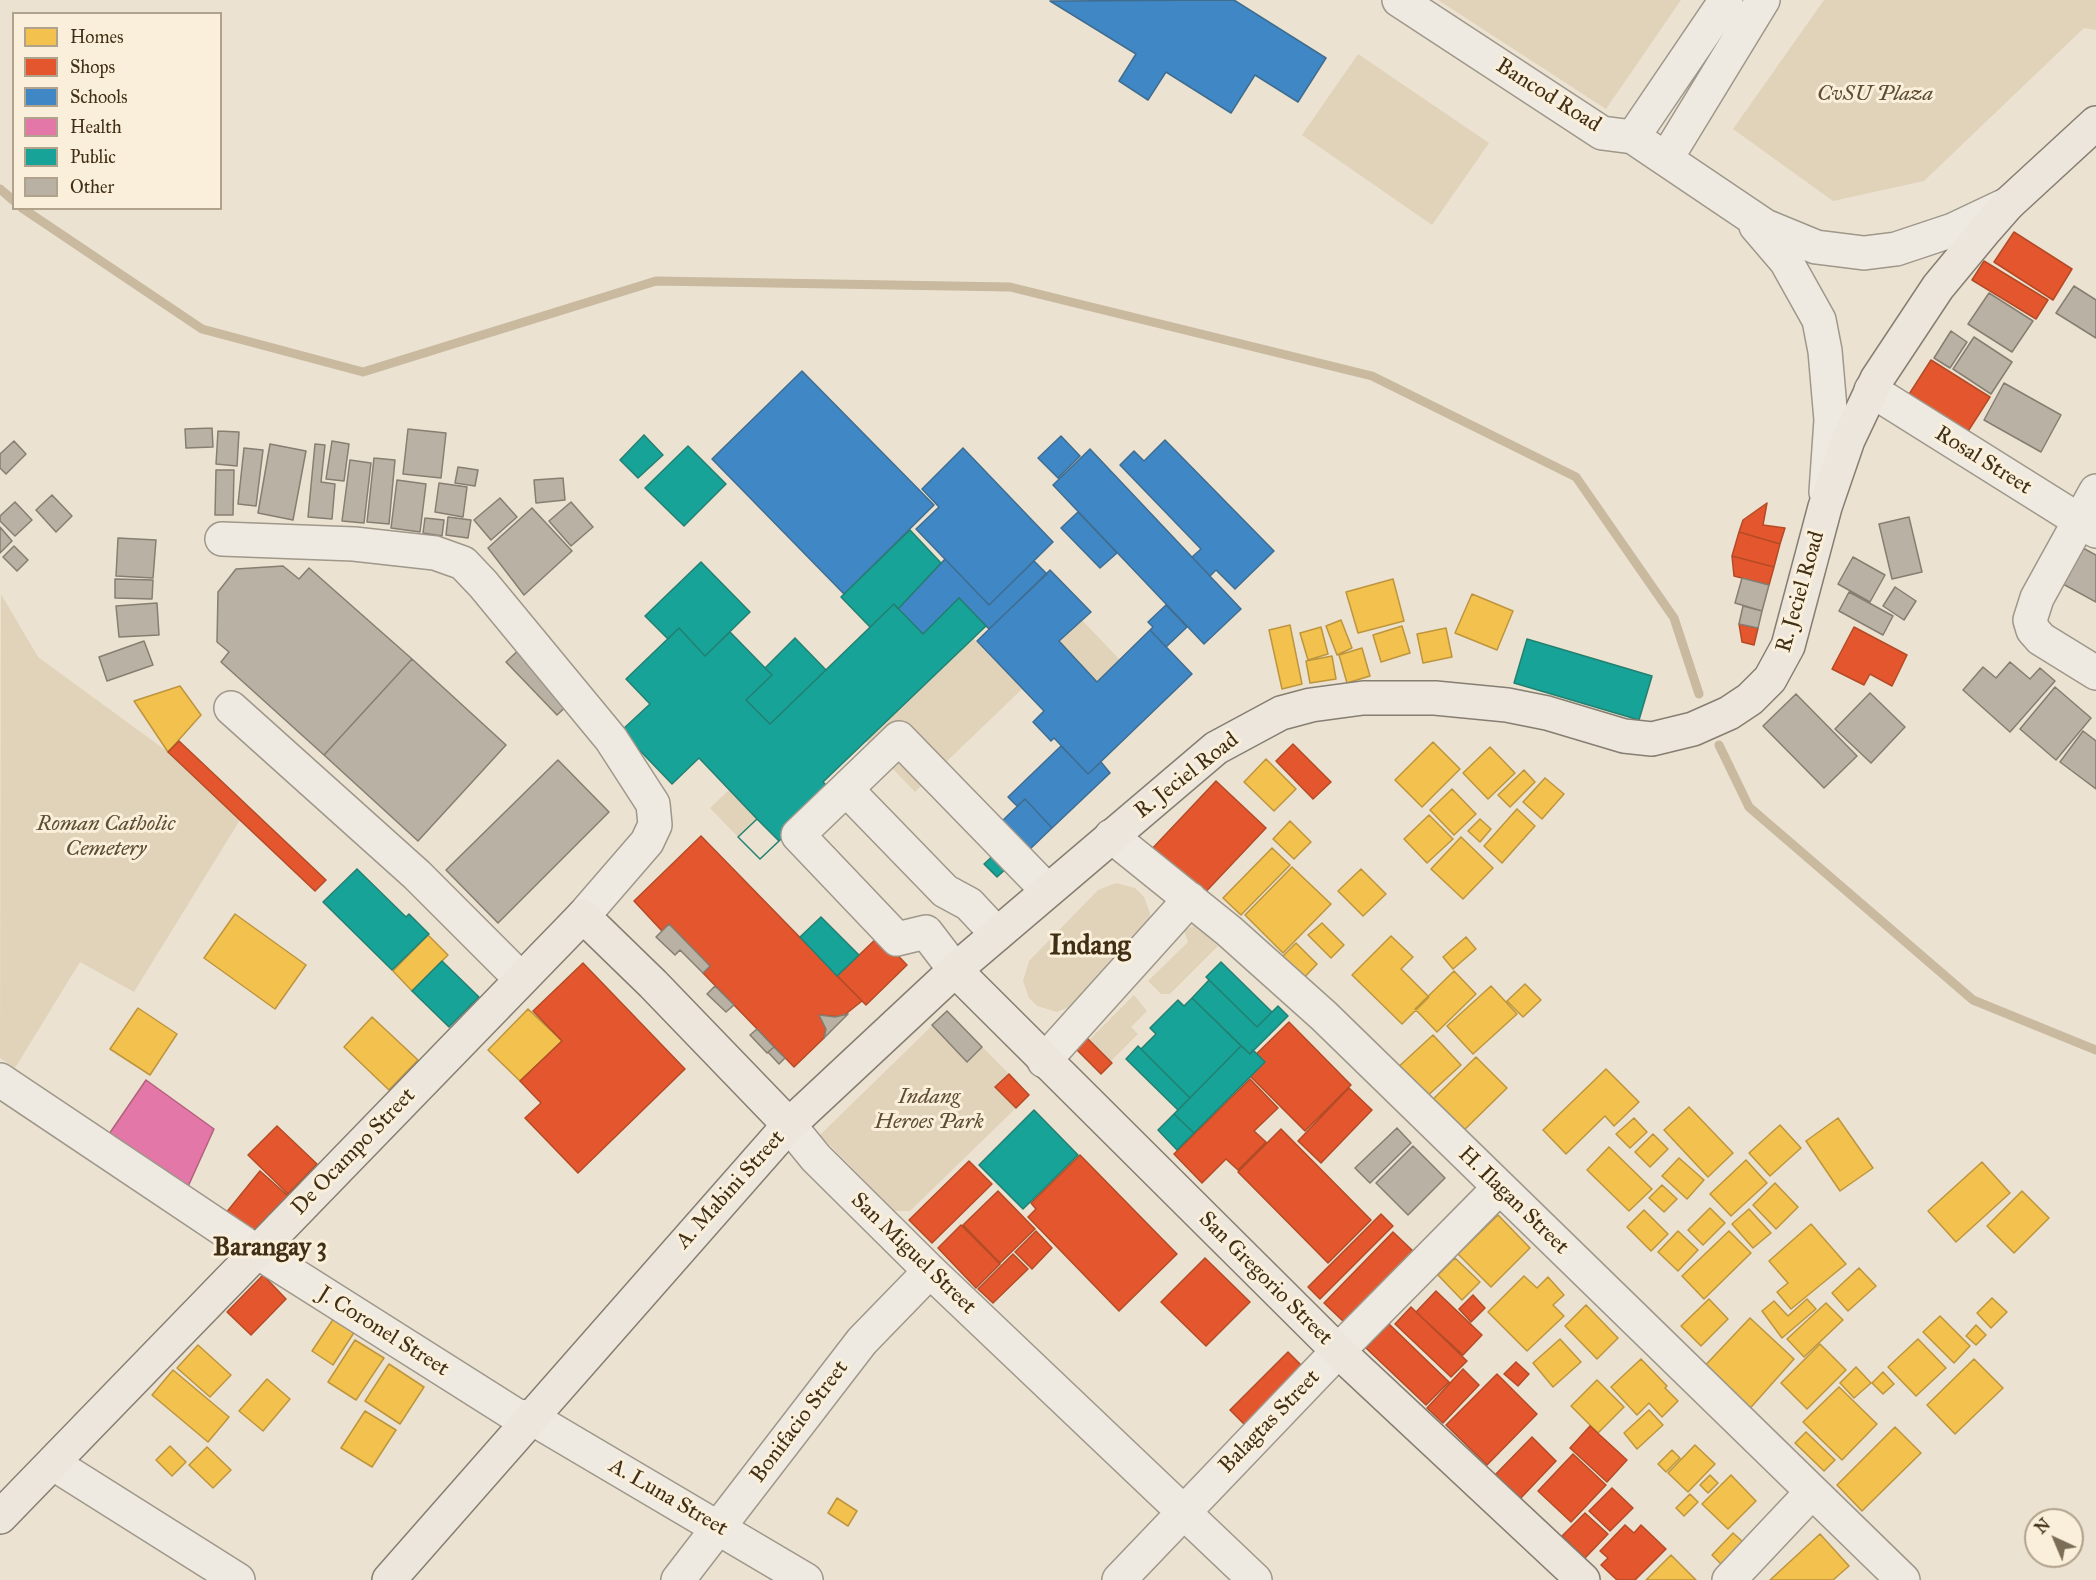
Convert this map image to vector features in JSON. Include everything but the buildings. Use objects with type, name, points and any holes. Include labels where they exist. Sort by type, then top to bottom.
[{"type":"main road","name":"R. Jeciel Road","points":[[1111,836],[1216,748],[1272,717],[1311,705],[1384,697],[1461,700],[1526,708],[1639,739],[1665,738],[1713,721],[1750,699],[1776,670],[1795,623],[1825,507],[1848,440],[1870,390],[1938,287],[2008,204],[2096,123]]},
{"type":"main road","name":"A. Mabini Street","points":[[389,1580],[789,1125],[956,970],[1111,836]]},
{"type":"main road","name":"De Ocampo Street","points":[[0,1517],[259,1253],[520,978],[583,916]]},
{"type":"main road","name":"San Miguel Street","points":[[583,916],[653,984],[789,1125]]},
{"type":"main road","name":"San Gregorio Street","points":[[956,970],[1044,1061],[1338,1351],[1583,1580]]},
{"type":"street","name":"Bancod Road","points":[[1399,0],[1602,133],[1632,137],[1765,226],[1816,247],[1864,253],[1896,249],[1932,238],[2008,204]]},
{"type":"street","points":[[1632,137],[1726,0]]},
{"type":"street","points":[[1666,159],[1763,0]]},
{"type":"street","name":"Bancod Road","points":[[1729,203],[1761,230],[1786,261],[1819,320],[1825,351],[1831,420],[1825,507]]},
{"type":"street","name":"Rosal Street","points":[[1870,390],[2088,526]]},
{"type":"street","points":[[2096,491],[2088,526],[2037,598],[2030,620],[2033,630],[2041,639],[2096,673]]},
{"type":"street","points":[[222,539],[354,544],[435,553],[462,563],[483,584],[611,739],[653,804],[655,825],[647,842],[583,916]]},
{"type":"street","points":[[231,708],[417,875],[520,978]]},
{"type":"street","points":[[956,970],[926,932],[897,939],[798,835],[899,738],[1047,890]]},
{"type":"street","points":[[846,789],[945,891],[969,904],[997,934]]},
{"type":"street","name":"H. Ilagan Street","points":[[1111,836],[1265,961],[1324,1016],[1903,1580]]},
{"type":"street","points":[[1044,1061],[1190,899]]},
{"type":"street","name":"J. Coronel Street","points":[[0,1080],[259,1253],[517,1416],[530,1417]]},
{"type":"street","name":"San Miguel Street","points":[[789,1125],[816,1158],[930,1271],[1255,1580]]},
{"type":"street","name":"Balagtas Street","points":[[1119,1580],[1338,1351],[1499,1188]]},
{"type":"street","name":"Bonifacio Street","points":[[678,1580],[862,1341],[930,1271]]},
{"type":"street","name":"A. Luna Street","points":[[530,1417],[806,1580]]},
{"type":"street","points":[[54,1464],[238,1580]]},
{"type":"street","points":[[1729,1580],[1812,1492]]},
{"type":"green space","points":[[1438,0],[1681,0],[1606,109]]},
{"type":"green space","name":"CvSU Plaza","points":[[1824,0],[2096,0],[2096,30],[2084,28],[1924,181],[1833,201],[1733,129]]},
{"type":"green space","points":[[1358,54],[1489,143],[1432,225],[1302,135]]},
{"type":"green space","name":"Roman Catholic Cemetery","points":[[1,594],[38,657],[168,752],[240,820],[134,992],[80,962],[15,1068],[0,1058]]},
{"type":"green space","points":[[1082,620],[1120,660],[1097,682],[1059,641]]},
{"type":"green space","points":[[973,638],[1022,689],[915,792],[866,741]]},
{"type":"green space","points":[[729,790],[757,819],[738,837],[710,808]]},
{"type":"green space","points":[[1116,883],[1135,888],[1144,897],[1150,913],[1149,923],[1076,1004],[1057,1012],[1037,1006],[1029,998],[1023,981],[1029,961],[1098,890]]},
{"type":"green space","points":[[1196,924],[1218,946],[1170,994],[1161,994],[1148,981],[1188,942],[1184,931]]},
{"type":"green space","points":[[1134,995],[1147,1011],[1131,1027],[1138,1034],[1110,1062],[1089,1040]]},
{"type":"green space","name":"Indang Heroes Park","points":[[947,1011],[1009,1074],[995,1087],[1016,1108],[910,1211],[894,1211],[820,1135]]},
{"type":"waterway","points":[[0,189],[12,199]]},
{"type":"waterway","points":[[25,210],[202,329],[363,372],[656,281],[1010,287],[1372,376],[1576,477],[1674,618],[1699,694]]},
{"type":"waterway","points":[[1719,745],[1749,807],[1973,1000],[2096,1050]]},
{"type":"district","name":"Indang","points":[[1090,947]]},
{"type":"district","name":"Barangay 3","points":[[270,1249]]}]
